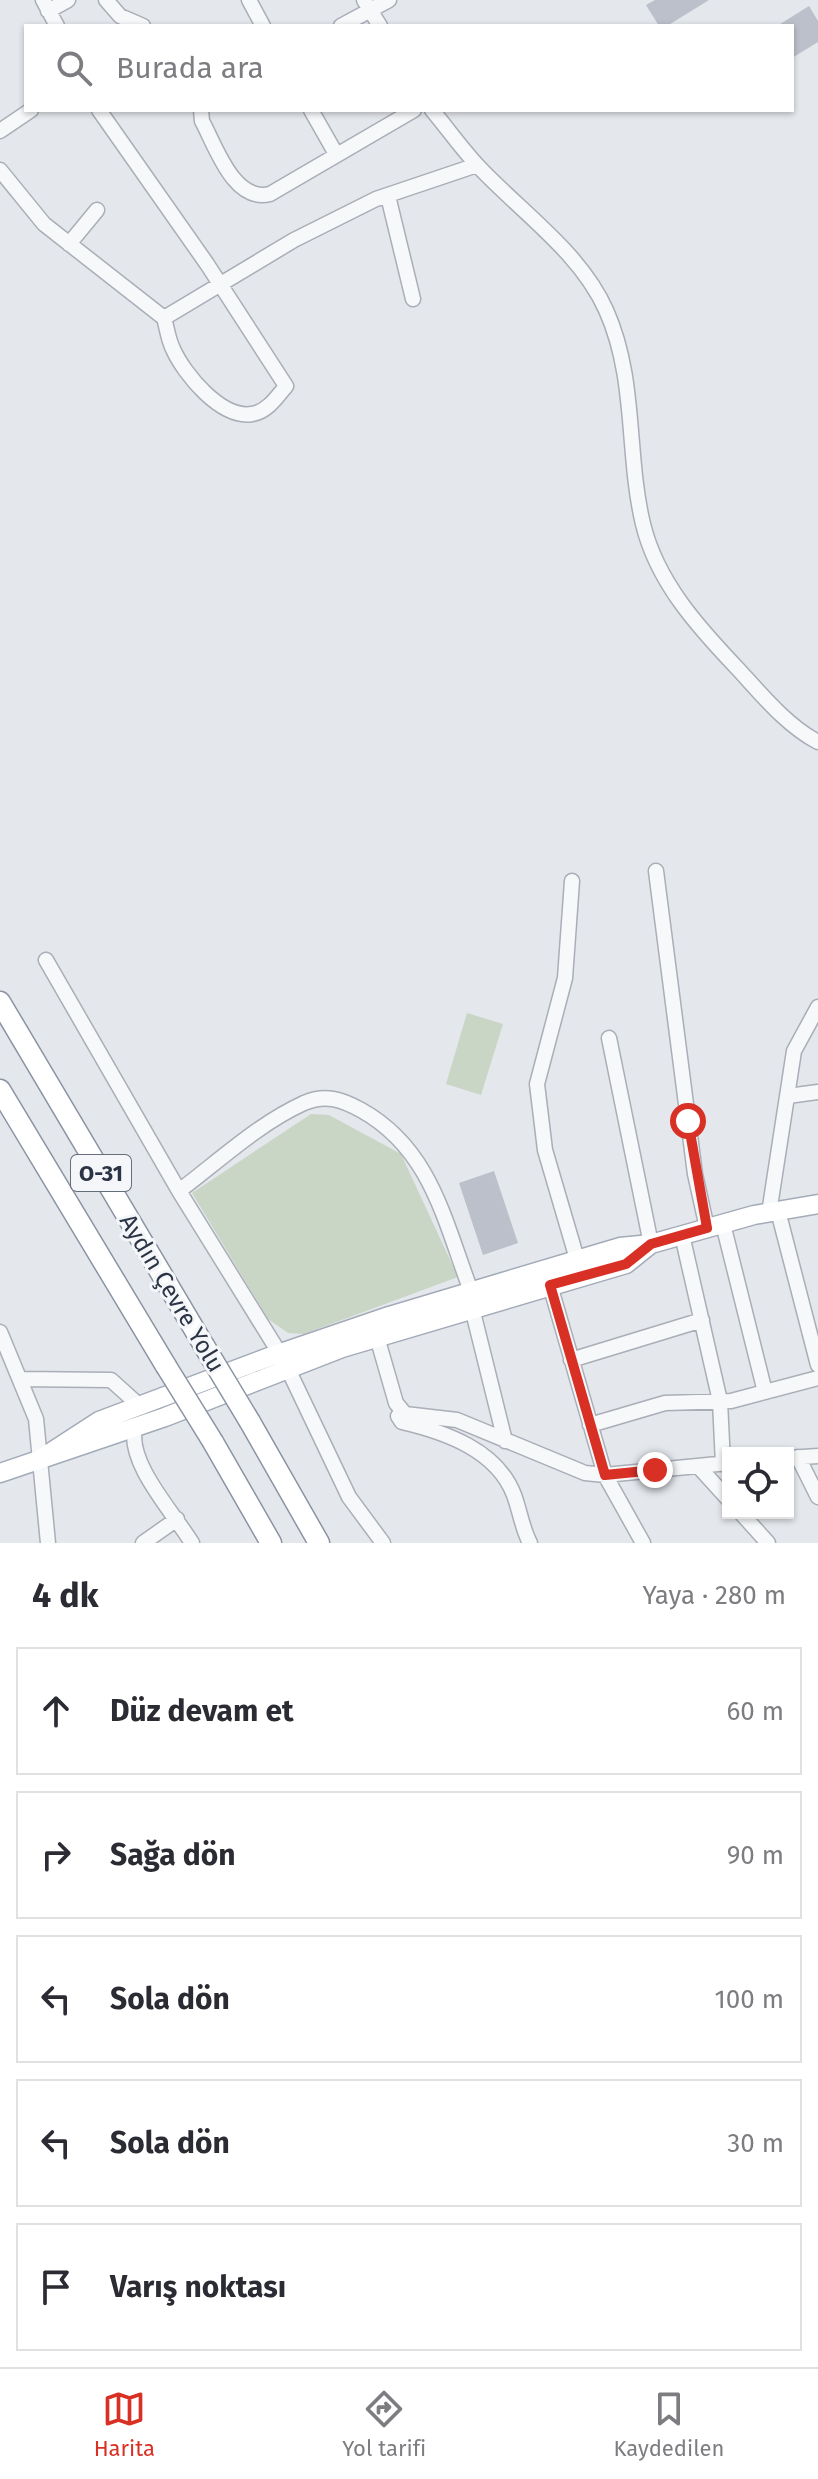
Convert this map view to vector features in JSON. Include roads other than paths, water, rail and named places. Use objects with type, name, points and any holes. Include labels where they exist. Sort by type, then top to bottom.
[{"type":"highway","name":"Aydın Çevre Yolu","points":[[0,1002],[319,1543]]},
{"type":"highway","name":"Aydın Çevre Yolu","points":[[0,1090],[271,1543]]},
{"type":"main road","points":[[0,1473],[135,1428],[284,1361],[377,1337],[577,1259],[818,1204]]},
{"type":"main road","points":[[42,1458],[99,1421],[472,1300],[550,1285],[626,1264],[651,1244]]},
{"type":"street","points":[[56,24],[46,5],[68,0]]},
{"type":"street","points":[[106,0],[120,16],[138,24]]},
{"type":"street","points":[[249,0],[262,24]]},
{"type":"street","points":[[344,24],[368,6],[389,0]]},
{"type":"street","points":[[368,6],[379,24]]},
{"type":"street","points":[[0,131],[28,112]]},
{"type":"street","points":[[0,170],[44,224],[164,318],[173,349],[197,382],[222,406],[231,412],[253,414],[272,404],[286,386],[100,112]]},
{"type":"street","points":[[201,112],[202,121],[236,181],[248,194],[270,194],[410,112]]},
{"type":"street","points":[[312,112],[336,154]]},
{"type":"street","points":[[434,112],[477,165],[573,260],[606,309],[627,381],[642,522],[652,553],[671,590],[705,634],[767,701],[818,742]]},
{"type":"street","points":[[164,318],[294,240],[388,196],[477,165]]},
{"type":"street","points":[[388,196],[413,299]]},
{"type":"street","points":[[69,244],[97,210]]},
{"type":"street","points":[[656,871],[695,1174],[715,1226],[765,1392]]},
{"type":"street","points":[[572,881],[565,978],[537,1084],[545,1150],[577,1259]]},
{"type":"street","points":[[46,960],[179,1191],[284,1361],[349,1497],[383,1543]]},
{"type":"street","points":[[818,1007],[812,1029],[794,1051],[774,1212],[818,1365]]},
{"type":"street","points":[[609,1038],[651,1244]]},
{"type":"street","points":[[788,1096],[818,1092]]},
{"type":"street","points":[[179,1191],[268,1123],[306,1102],[327,1097],[342,1099],[384,1122],[420,1161],[472,1300],[505,1441]]},
{"type":"street","points":[[682,1235],[720,1401],[724,1447]]},
{"type":"street","points":[[550,1285],[605,1475],[643,1543]]},
{"type":"street","points":[[571,1360],[702,1320]]},
{"type":"street","points":[[0,1332],[36,1419],[48,1543]]},
{"type":"street","points":[[377,1337],[402,1422],[438,1430],[479,1452],[504,1476],[530,1543]]},
{"type":"street","points":[[590,1425],[665,1403],[720,1401],[818,1378]]},
{"type":"street","points":[[20,1379],[111,1380],[141,1407]]},
{"type":"street","points":[[396,1403],[405,1414],[457,1420],[572,1470],[605,1475],[722,1463]]},
{"type":"street","points":[[135,1428],[131,1443],[140,1464],[192,1543]]},
{"type":"street","points":[[794,1458],[818,1456]]},
{"type":"street","points":[[794,1460],[818,1497]]},
{"type":"street","points":[[698,1466],[722,1492]]},
{"type":"street","points":[[143,1543],[177,1519]]},
{"type":"street","points":[[746,1519],[768,1543]]}]
